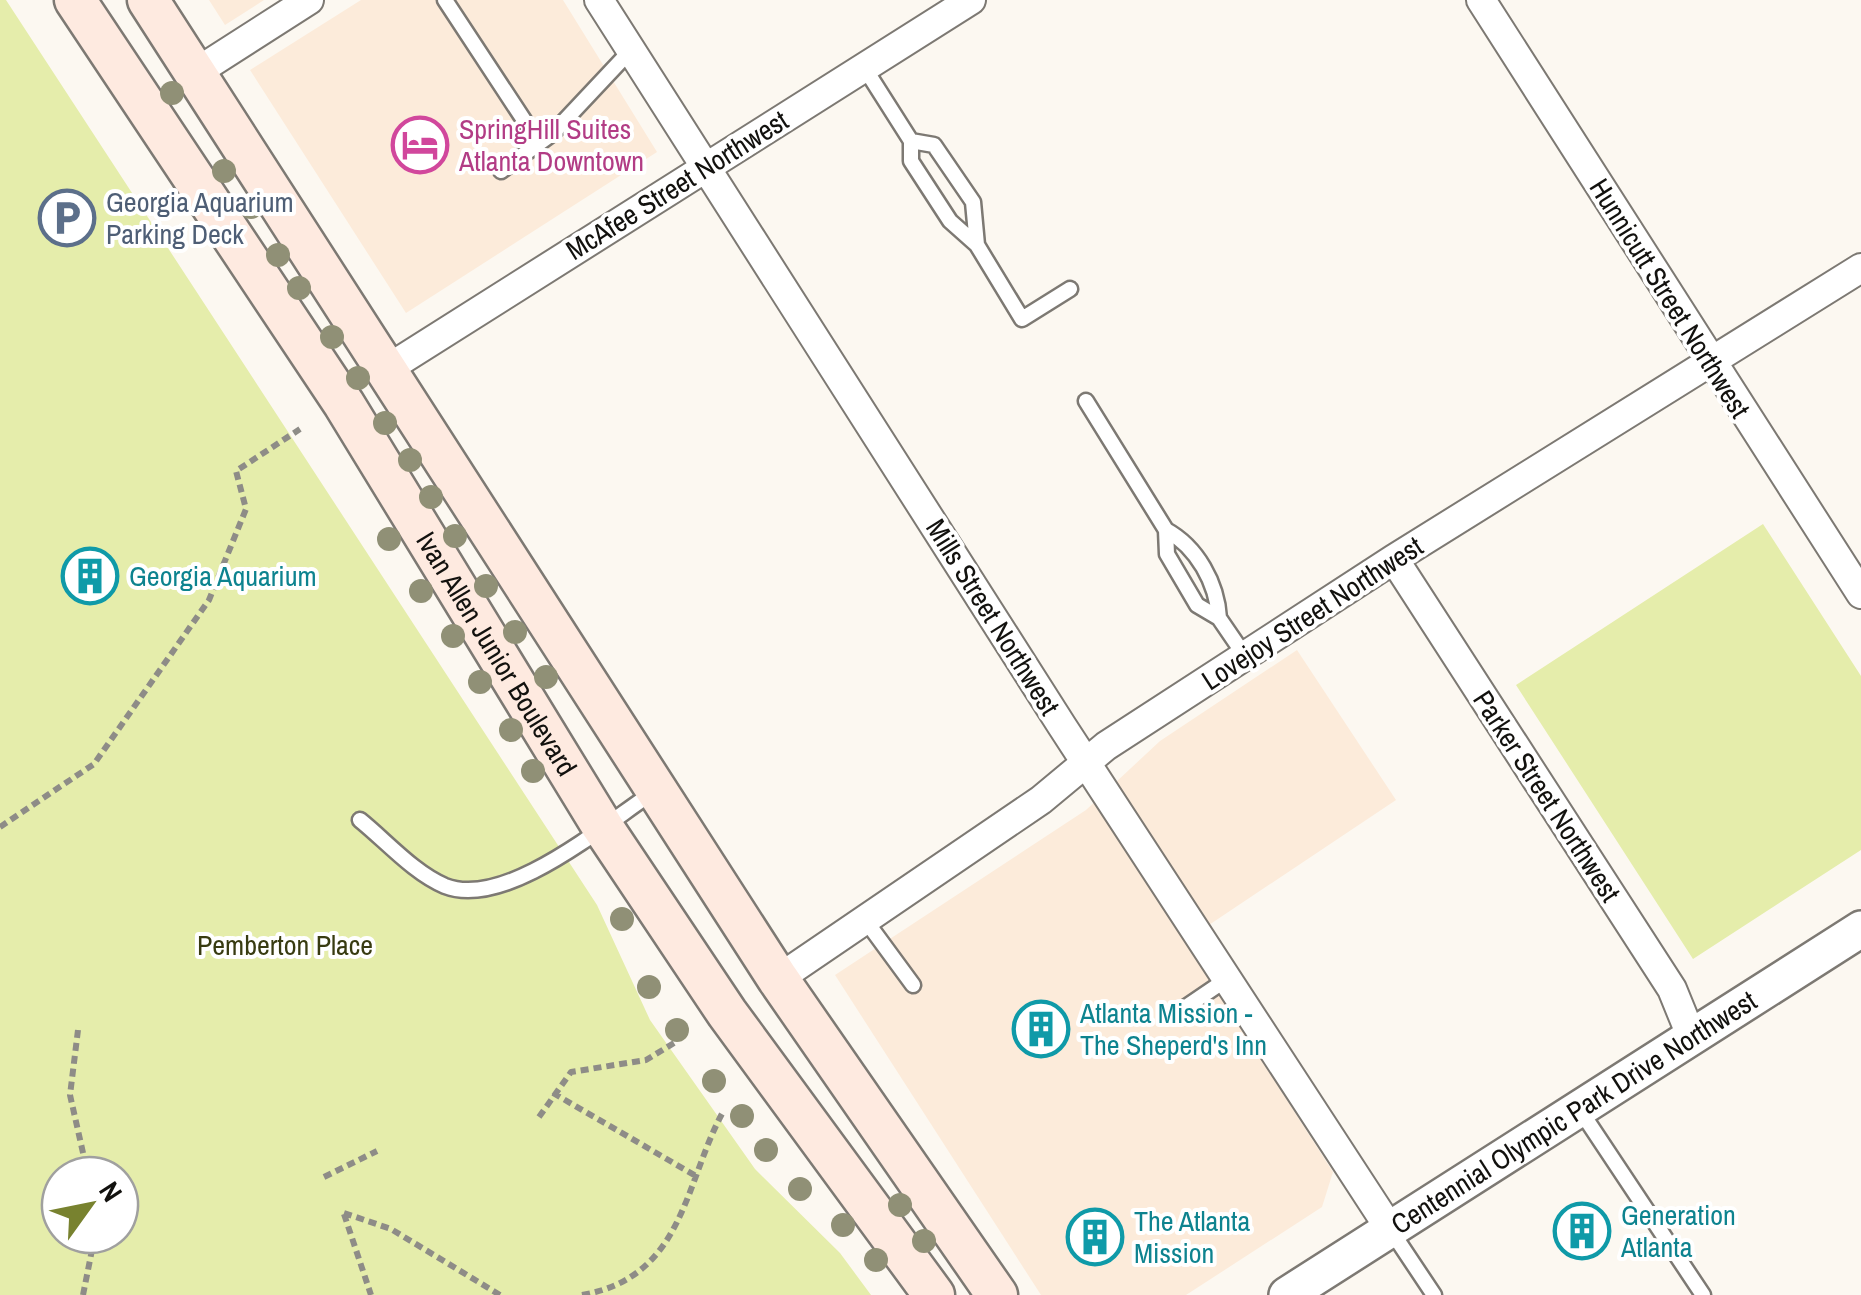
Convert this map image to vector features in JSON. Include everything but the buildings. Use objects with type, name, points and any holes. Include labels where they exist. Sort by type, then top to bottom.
[{"type":"main road","name":"Ivan Allen Junior Boulevard","points":[[75,0],[344,404],[602,826],[727,1014],[934,1295]]},
{"type":"main road","points":[[148,0],[778,979],[997,1295]]},
{"type":"street","points":[[194,72],[309,0]]},
{"type":"street","name":"Mills Street Northwest","points":[[599,0],[1392,1232]]},
{"type":"street","name":"McAfee Street Northwest","points":[[384,372],[971,0]]},
{"type":"street","name":"Hunnicutt Street Northwest","points":[[1481,0],[1711,364],[1859,587]]},
{"type":"street","name":"Lovejoy Street Northwest","points":[[778,979],[1244,656],[1861,268]]},
{"type":"street","name":"Parker Street Northwest","points":[[1394,559],[1672,989],[1692,1038]]},
{"type":"street","name":"Centennial Olympic Park Drive Northwest","points":[[1287,1295],[1392,1232],[1861,929]]},
{"type":"lane","points":[[445,0],[538,143]]},
{"type":"lane","points":[[501,171],[578,109],[631,50]]},
{"type":"lane","points":[[864,67],[911,141],[911,162],[950,221],[976,244],[1022,319],[1070,289]]},
{"type":"lane","points":[[911,141],[934,145],[972,202],[976,244]]},
{"type":"lane","points":[[1086,401],[1166,530],[1184,540],[1218,592],[1219,618]]},
{"type":"lane","points":[[1166,530],[1167,554],[1197,605],[1219,618],[1244,656]]},
{"type":"lane","points":[[360,820],[431,878],[449,888],[482,890],[528,874],[656,790]]},
{"type":"lane","points":[[866,921],[913,985]]},
{"type":"lane","points":[[1177,1012],[1228,979]]},
{"type":"lane","points":[[1580,1110],[1703,1295]]},
{"type":"lane","points":[[1392,1232],[1434,1295]]},
{"type":"path","points":[[0,827],[94,764],[208,600],[246,509],[236,471],[300,428]]},
{"type":"path","points":[[78,1030],[70,1095],[84,1155]]},
{"type":"path","points":[[539,1117],[571,1072],[646,1060],[674,1043]]},
{"type":"path","points":[[553,1093],[696,1176]]},
{"type":"path","points":[[582,1295],[625,1280],[680,1224],[708,1140],[724,1110]]},
{"type":"path","points":[[324,1177],[378,1151]]},
{"type":"path","points":[[371,1295],[344,1213],[401,1234],[500,1295]]},
{"type":"path","points":[[83,1295],[91,1255]]},
{"type":"shaded area","points":[[209,0],[264,0],[225,25]]},
{"type":"shaded area","points":[[361,0],[563,0],[657,152],[406,313],[250,70]]},
{"type":"shaded area","points":[[1297,650],[1396,800],[1185,941],[1333,1172],[1322,1207],[1186,1295],[1041,1295],[835,975],[1086,810],[1160,741]]},
{"type":"green space","name":"Pemberton Place","points":[[0,0],[6,0],[597,905],[650,1020],[755,1169],[840,1253],[871,1295],[0,1295]]},
{"type":"green space","points":[[1763,524],[1861,676],[1861,850],[1693,959],[1516,685]]},
{"type":"place","name":"SpringHill Suites Atlanta Downtown","points":[[420,145]]},
{"type":"place","name":"Georgia Aquarium Parking Deck","points":[[67,218]]},
{"type":"place","name":"Georgia Aquarium","points":[[90,576]]},
{"type":"place","name":"Atlanta Mission - The Sheperd's Inn","points":[[1041,1029]]},
{"type":"place","name":"Generation Atlanta","points":[[1582,1231]]},
{"type":"place","name":"The Atlanta Mission","points":[[1095,1237]]}]
